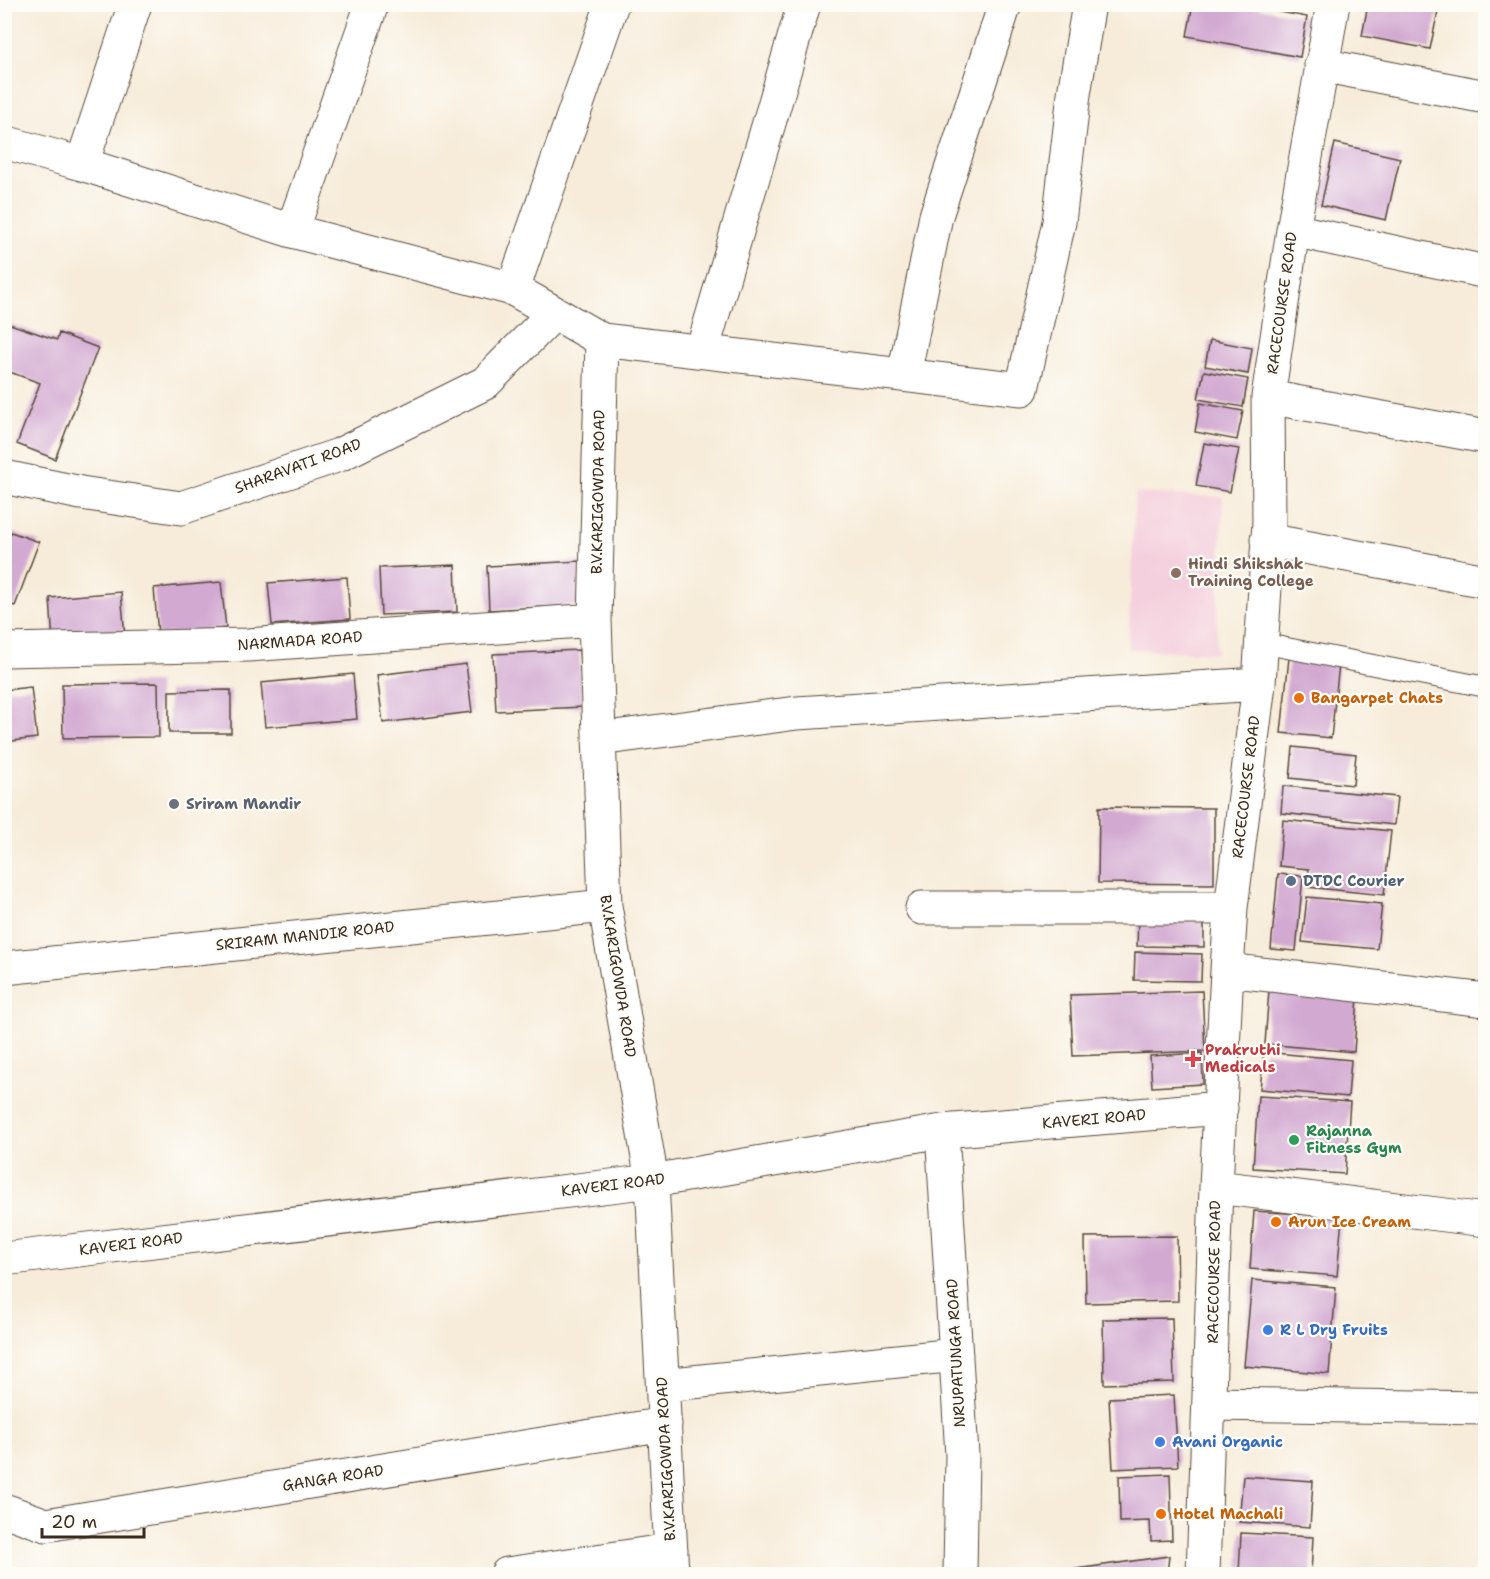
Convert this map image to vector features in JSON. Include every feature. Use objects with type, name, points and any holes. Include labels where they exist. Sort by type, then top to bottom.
[{"type":"street","points":[[82,164],[135,4]]},
{"type":"street","points":[[292,231],[372,4]]},
{"type":"street","points":[[513,289],[612,4]]},
{"type":"street","points":[[702,351],[804,4]]},
{"type":"street","points":[[904,375],[936,216],[1005,4]]},
{"type":"street","points":[[4,142],[82,164],[292,231],[513,289],[602,340],[1022,389],[1059,222],[1074,94],[1089,4]]},
{"type":"street","name":"RACECOURSE ROAD","points":[[1203,1575],[1211,1404],[1216,1187],[1227,970],[1231,908],[1259,684],[1269,522],[1268,397],[1293,230],[1333,4]]},
{"type":"street","points":[[1321,65],[1485,97]]},
{"type":"street","points":[[1293,230],[1485,272]]},
{"type":"street","name":"SHARAVATI ROAD","points":[[4,477],[81,493],[181,508],[339,455],[485,383],[554,313]]},
{"type":"street","name":"B.V.KARIGOWDA ROAD","points":[[602,340],[595,620],[605,906],[652,1180],[671,1562]]},
{"type":"street","points":[[1268,397],[1485,437]]},
{"type":"street","points":[[1267,540],[1485,581]]},
{"type":"street","name":"NARMADA ROAD","points":[[4,650],[248,645],[595,620]]},
{"type":"street","points":[[599,739],[797,713],[1259,684]]},
{"type":"street","name":"SRIRAM MANDIR ROAD","points":[[4,968],[605,906]]},
{"type":"street","points":[[922,909],[1231,908]]},
{"type":"street","points":[[1227,970],[1485,1000]]},
{"type":"street","name":"KAVERI ROAD","points":[[4,1259],[652,1180],[942,1131],[1221,1108]]},
{"type":"street","name":"NRUPATUNGA ROAD","points":[[942,1131],[962,1455],[960,1575]]},
{"type":"street","points":[[1216,1187],[1485,1220]]},
{"type":"street","points":[[663,1384],[956,1355]]},
{"type":"street","points":[[1211,1404],[1485,1408]]},
{"type":"street","name":"GANGA ROAD","points":[[4,1510],[46,1525],[664,1424]]},
{"type":"street","points":[[507,1575],[671,1562]]},
{"type":"lane","points":[[1261,643],[1485,687]]},
{"type":"shaded area","name":"Hindi Shikshak Training College","points":[[1135,493],[1223,497],[1216,653],[1128,649]]},
{"type":"building","points":[[1193,4],[1237,4],[1307,17],[1300,57],[1187,36]]},
{"type":"building","points":[[1368,4],[1439,6],[1430,49],[1362,36]]},
{"type":"building","points":[[1335,143],[1400,158],[1386,220],[1321,205]]},
{"type":"building","points":[[4,322],[57,340],[59,333],[98,348],[55,459],[17,444],[40,383],[4,370]]},
{"type":"building","points":[[1210,340],[1252,348],[1248,374],[1205,366]]},
{"type":"building","points":[[1204,371],[1248,379],[1243,407],[1198,399]]},
{"type":"building","points":[[1200,403],[1243,411],[1237,440],[1195,432]]},
{"type":"building","points":[[1204,443],[1239,449],[1230,492],[1196,486]]},
{"type":"building","points":[[11,532],[39,542],[15,606],[4,603],[4,541],[7,542]]},
{"type":"building","points":[[580,561],[582,605],[489,610],[487,566]]},
{"type":"building","points":[[455,565],[457,612],[381,615],[379,568]]},
{"type":"building","points":[[347,577],[350,619],[272,625],[268,583]]},
{"type":"building","points":[[221,582],[226,628],[158,635],[154,588]]},
{"type":"building","points":[[121,592],[125,637],[53,643],[50,598]]},
{"type":"building","points":[[579,650],[583,707],[496,711],[493,654]]},
{"type":"building","points":[[1289,658],[1339,664],[1331,738],[1281,733]]},
{"type":"building","points":[[466,664],[472,712],[383,723],[377,675]]},
{"type":"building","points":[[353,674],[357,719],[265,727],[261,683]]},
{"type":"building","points":[[158,683],[159,737],[63,738],[62,684]]},
{"type":"building","points":[[31,687],[37,738],[4,742],[4,690]]},
{"type":"building","points":[[231,690],[231,733],[169,733],[169,691]]},
{"type":"building","points":[[1293,747],[1356,754],[1353,785],[1290,778]]},
{"type":"building","points":[[1283,786],[1397,797],[1394,825],[1281,813]]},
{"type":"building","points":[[1099,807],[1214,808],[1214,884],[1098,883]]},
{"type":"building","points":[[1283,820],[1391,831],[1384,895],[1307,887],[1309,869],[1279,866]]},
{"type":"building","points":[[1278,874],[1303,876],[1296,951],[1271,949]]},
{"type":"building","points":[[1307,897],[1382,904],[1377,949],[1302,942]]},
{"type":"building","points":[[1138,918],[1204,919],[1204,947],[1137,946]]},
{"type":"building","points":[[1135,952],[1202,954],[1201,981],[1134,980]]},
{"type":"building","points":[[1269,990],[1358,997],[1354,1052],[1265,1044]]},
{"type":"building","points":[[1202,991],[1205,1051],[1073,1056],[1070,995]]},
{"type":"building","points":[[1264,1052],[1351,1060],[1348,1097],[1260,1089]]},
{"type":"building","points":[[1202,1053],[1203,1084],[1152,1087],[1150,1056]]},
{"type":"building","points":[[1258,1096],[1350,1102],[1345,1174],[1253,1168]]},
{"type":"building","points":[[1254,1211],[1342,1217],[1337,1276],[1250,1269]]},
{"type":"building","points":[[1177,1236],[1178,1301],[1086,1303],[1085,1237]]},
{"type":"building","points":[[1252,1280],[1336,1287],[1329,1374],[1244,1366]]},
{"type":"building","points":[[1172,1318],[1174,1382],[1104,1384],[1103,1319]]},
{"type":"building","points":[[1174,1395],[1178,1466],[1113,1469],[1109,1398]]},
{"type":"building","points":[[1170,1474],[1172,1540],[1151,1541],[1150,1521],[1120,1522],[1119,1476]]},
{"type":"building","points":[[1243,1476],[1313,1481],[1310,1527],[1239,1522]]},
{"type":"building","points":[[1241,1533],[1313,1537],[1311,1574],[1239,1574]]},
{"type":"building","points":[[1169,1556],[1167,1574],[1055,1574],[1055,1572]]},
{"type":"place","name":"Hindi Shikshak Training College","points":[[1176,573]]},
{"type":"place","name":"Bangarpet Chats","points":[[1299,698]]},
{"type":"place","name":"Sriram Mandir","points":[[174,804]]},
{"type":"place","name":"DTDC Courier","points":[[1291,881]]},
{"type":"place","name":"Prakruthi Medicals","points":[[1193,1059]]},
{"type":"place","name":"Rajanna Fitness Gym","points":[[1294,1140]]},
{"type":"place","name":"Arun Ice Cream","points":[[1276,1222]]},
{"type":"place","name":"R L Dry Fruits","points":[[1268,1330]]},
{"type":"place","name":"Avani Organic","points":[[1160,1442]]},
{"type":"place","name":"Hotel Machali","points":[[1161,1514]]}]
